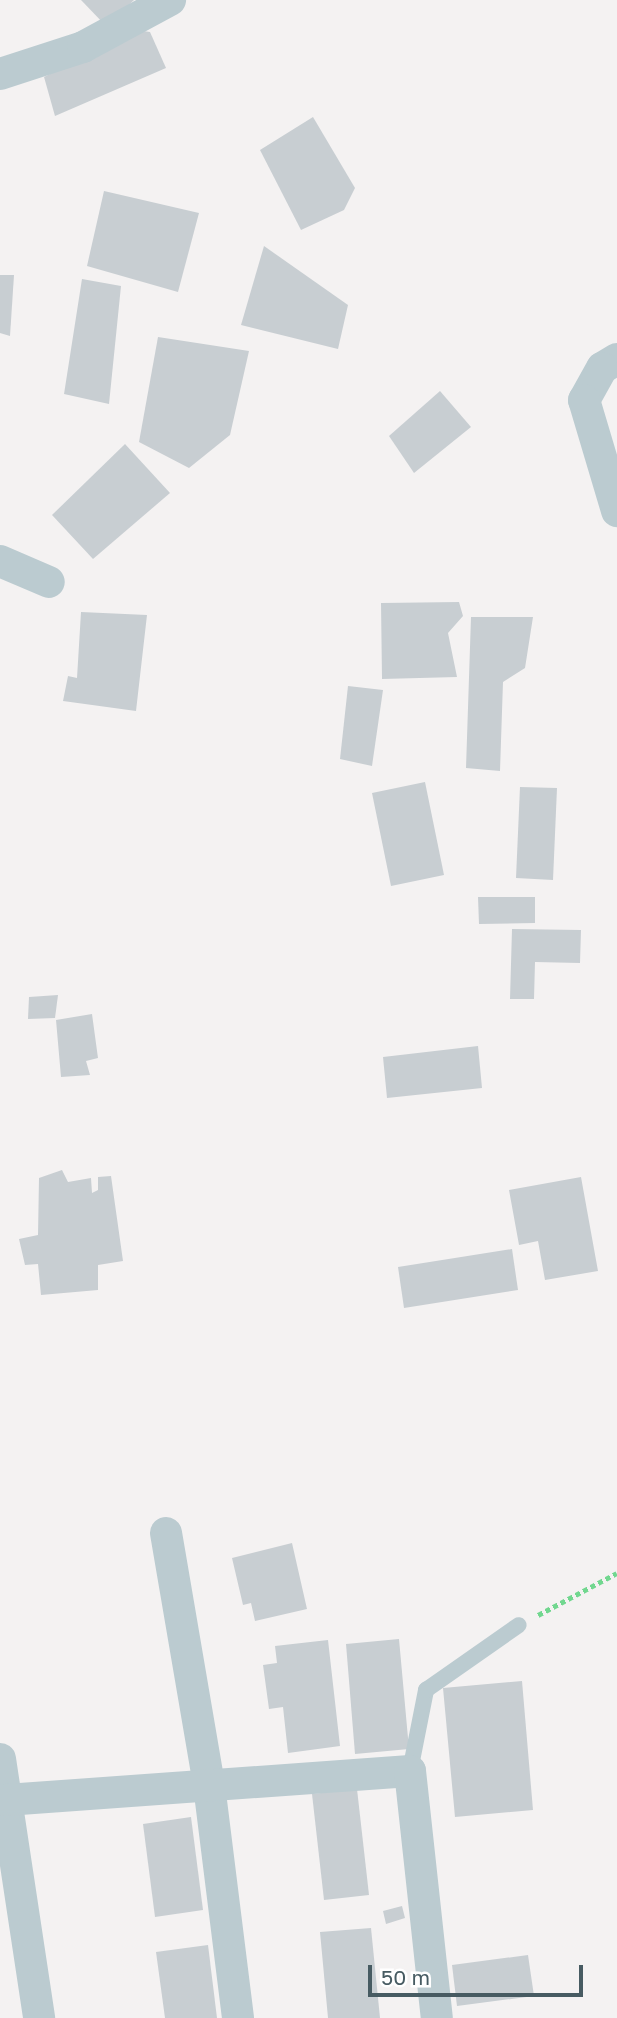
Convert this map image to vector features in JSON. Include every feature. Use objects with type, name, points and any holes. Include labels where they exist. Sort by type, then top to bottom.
[{"type":"street","points":[[0,74],[83,47],[170,0]]},
{"type":"street","points":[[617,359],[597,375],[584,400],[617,511]]},
{"type":"street","points":[[0,561],[49,582]]},
{"type":"street","points":[[166,1533],[209,1785],[238,2018]]},
{"type":"street","points":[[0,1759],[39,2018]]},
{"type":"street","points":[[6,1800],[410,1771],[437,2018]]},
{"type":"lane","points":[[410,1771],[426,1690],[519,1625]]},
{"type":"path","points":[[519,1625],[617,1573]]},
{"type":"building","points":[[81,0],[134,0],[106,26]]},
{"type":"building","points":[[137,30],[150,32],[166,68],[55,116],[44,77]]},
{"type":"building","points":[[313,117],[355,188],[344,210],[301,230],[260,150]]},
{"type":"building","points":[[104,191],[199,213],[178,292],[87,266]]},
{"type":"building","points":[[264,246],[348,305],[338,349],[241,325]]},
{"type":"building","points":[[0,275],[14,275],[10,336],[0,333]]},
{"type":"building","points":[[82,279],[121,286],[109,404],[64,394]]},
{"type":"building","points":[[158,337],[249,351],[230,435],[189,468],[139,442]]},
{"type":"building","points":[[440,391],[471,427],[414,473],[389,436]]},
{"type":"building","points":[[125,444],[170,493],[93,559],[52,515]]},
{"type":"building","points":[[459,602],[463,616],[448,633],[457,677],[382,679],[381,603]]},
{"type":"building","points":[[81,612],[147,615],[136,711],[63,701],[68,676],[77,678]]},
{"type":"building","points":[[471,617],[533,617],[525,668],[503,682],[500,771],[466,768]]},
{"type":"building","points":[[348,686],[383,690],[372,766],[340,759]]},
{"type":"building","points":[[425,782],[444,875],[391,886],[372,793]]},
{"type":"building","points":[[520,787],[557,788],[553,880],[516,878]]},
{"type":"building","points":[[478,897],[535,897],[535,923],[479,924]]},
{"type":"building","points":[[512,929],[581,930],[580,963],[535,962],[534,999],[510,999]]},
{"type":"building","points":[[58,995],[55,1018],[28,1019],[29,997]]},
{"type":"building","points":[[92,1014],[98,1058],[86,1061],[90,1075],[61,1077],[56,1020]]},
{"type":"building","points":[[478,1046],[482,1088],[387,1098],[383,1057]]},
{"type":"building","points":[[62,1170],[68,1182],[91,1178],[92,1193],[98,1190],[98,1177],[111,1176],[123,1261],[98,1265],[98,1290],[41,1295],[38,1264],[25,1265],[19,1239],[38,1235],[39,1178]]},
{"type":"building","points":[[581,1177],[598,1271],[545,1280],[538,1241],[519,1245],[509,1190]]},
{"type":"building","points":[[512,1249],[518,1290],[404,1308],[398,1267]]},
{"type":"building","points":[[292,1543],[307,1609],[255,1621],[251,1603],[243,1605],[232,1558]]},
{"type":"building","points":[[399,1639],[409,1749],[355,1754],[346,1644]]},
{"type":"building","points":[[328,1640],[340,1746],[288,1753],[283,1707],[269,1709],[263,1665],[277,1663],[275,1646]]},
{"type":"building","points":[[522,1681],[533,1810],[455,1817],[443,1688]]},
{"type":"building","points":[[357,1789],[369,1895],[324,1900],[312,1794]]},
{"type":"building","points":[[191,1817],[203,1910],[155,1917],[143,1824]]},
{"type":"building","points":[[402,1906],[405,1918],[386,1924],[383,1911]]},
{"type":"building","points":[[371,1928],[380,2018],[328,2018],[320,1932]]},
{"type":"building","points":[[208,1945],[217,2018],[165,2018],[156,1952]]},
{"type":"building","points":[[528,1955],[534,1996],[457,2006],[452,1965]]}]
